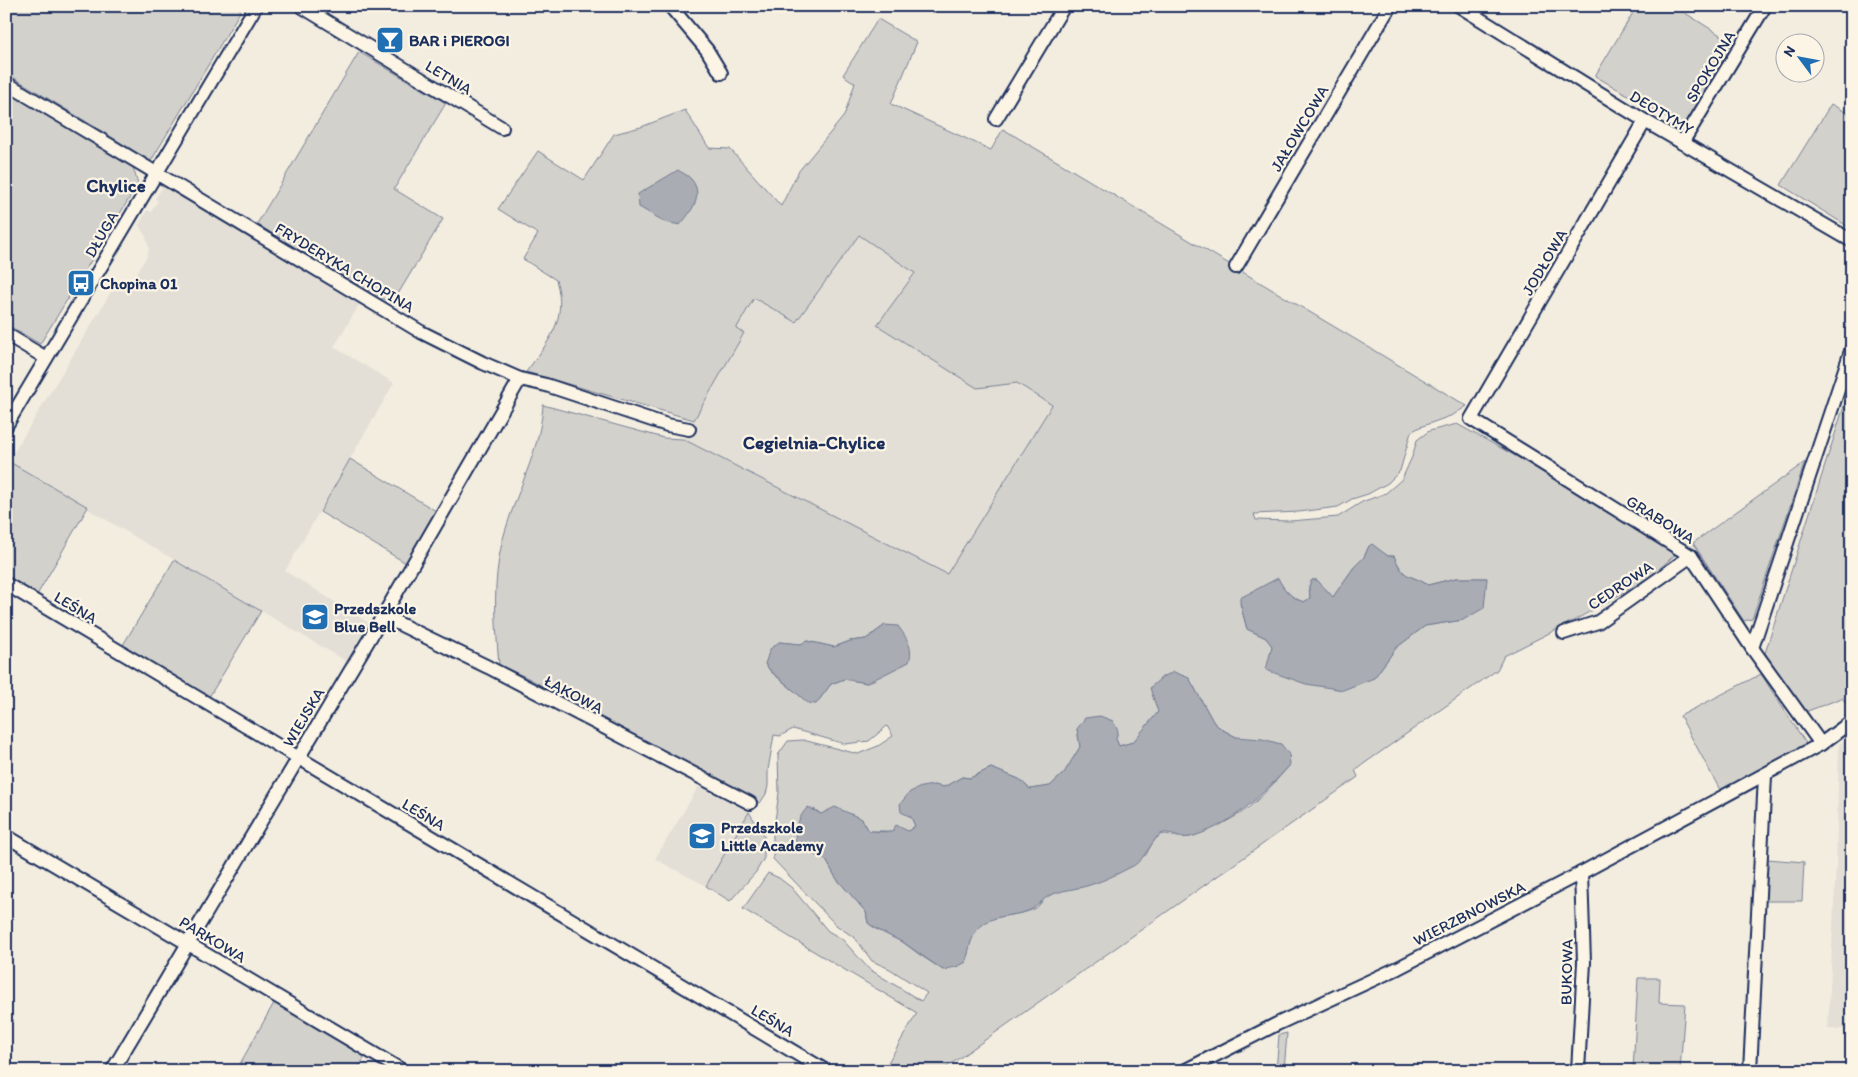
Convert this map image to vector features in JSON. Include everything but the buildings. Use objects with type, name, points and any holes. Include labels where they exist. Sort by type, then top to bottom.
[{"type":"street","name":"DŁUGA","points":[[6,426],[256,6]]},
{"type":"street","name":"LETNIA","points":[[301,6],[502,128]]},
{"type":"street","points":[[670,6],[706,50],[721,73]]},
{"type":"street","points":[[996,120],[1064,6]]},
{"type":"street","name":"JAŁOWCOWA","points":[[1236,267],[1390,6]]},
{"type":"street","name":"DEOTYMY","points":[[1459,6],[1645,121],[1852,242]]},
{"type":"street","name":"SPOKOJNA","points":[[1682,143],[1765,6]]},
{"type":"street","name":"FRYDERYKA CHOPINA","points":[[6,83],[421,332],[520,379],[546,385],[668,425],[689,429]]},
{"type":"street","name":"JODŁOWA","points":[[1471,419],[1645,121]]},
{"type":"street","points":[[6,334],[46,358]]},
{"type":"street","points":[[1752,648],[1852,348]]},
{"type":"street","name":"WIEJSKA","points":[[112,1071],[520,379]]},
{"type":"street","name":"GRABOWA","points":[[1471,419],[1691,556],[1752,648],[1820,744]]},
{"type":"street","name":"CEDROWA","points":[[1564,633],[1598,622],[1691,556]]},
{"type":"street","name":"LEŚNA","points":[[6,584],[826,1071]]},
{"type":"street","name":"ŁĄKOWA","points":[[382,616],[488,667],[750,804]]},
{"type":"street","name":"WIERZBNOWSKA","points":[[1184,1071],[1277,1024],[1398,968],[1581,873],[1765,776],[1820,744],[1852,721]]},
{"type":"street","points":[[1750,1071],[1765,776]]},
{"type":"street","name":"PARKOWA","points":[[6,836],[403,1071]]},
{"type":"street","name":"BUKOWA","points":[[1578,1071],[1584,962],[1581,873]]},
{"type":"shaded area","points":[[6,6],[234,6],[241,10],[151,161],[6,73]]},
{"type":"shaded area","points":[[1637,6],[1674,6],[1733,43],[1686,123],[1678,124],[1595,76]]},
{"type":"shaded area","points":[[878,19],[917,42],[891,104],[991,150],[1003,129],[1467,406],[1453,415],[1411,432],[1400,471],[1388,483],[1368,494],[1352,499],[1338,507],[1299,512],[1254,514],[1256,520],[1290,521],[1338,517],[1362,502],[1386,493],[1402,479],[1417,440],[1429,431],[1457,424],[1541,470],[1598,507],[1677,553],[1649,578],[1575,620],[1504,656],[1497,670],[1355,770],[1358,777],[941,1071],[883,1071],[917,1013],[743,909],[768,873],[779,878],[792,888],[828,931],[842,939],[869,969],[921,1001],[927,993],[890,969],[872,961],[855,938],[836,925],[773,859],[773,834],[779,793],[778,755],[788,741],[803,740],[858,754],[878,746],[893,736],[887,726],[869,741],[845,744],[793,729],[780,736],[774,735],[768,770],[768,786],[766,794],[760,803],[528,678],[499,665],[496,598],[499,558],[509,520],[536,444],[541,425],[543,405],[664,438],[683,439],[947,574],[1052,405],[1017,383],[977,388],[877,325],[915,273],[859,235],[796,322],[754,298],[736,329],[744,333],[694,420],[526,372],[549,340],[554,329],[560,307],[559,294],[556,280],[523,259],[538,234],[498,209],[538,151],[584,180],[614,134],[641,127],[685,110],[709,148],[730,149],[781,206],[798,172],[844,116],[855,83],[843,75]],"holes":[[[1369,546],[1388,556],[1394,556],[1405,573],[1428,585],[1456,578],[1487,578],[1463,620],[1425,626],[1396,648],[1374,678],[1267,670],[1272,646],[1266,638],[1247,629],[1240,603],[1278,579],[1288,593],[1304,602],[1310,598],[1309,586],[1312,580],[1317,580],[1333,597],[1354,567],[1364,557]],[[885,625],[875,679],[867,683],[844,679],[831,684],[816,704],[808,702],[771,672],[765,664],[779,642],[801,644],[807,641],[834,647],[850,641],[866,639]],[[1189,678],[1214,723],[1223,730],[1290,765],[1255,802],[1225,822],[1187,837],[1163,834],[1152,843],[1146,855],[1046,896],[1036,908],[1029,911],[984,922],[973,935],[966,962],[943,970],[904,943],[868,923],[866,912],[836,878],[826,860],[811,853],[814,809],[821,814],[862,819],[869,831],[908,831],[915,826],[911,817],[934,785],[944,787],[962,777],[970,778],[991,768],[1019,779],[1030,789],[1050,786],[1064,773],[1080,747],[1077,729],[1116,739],[1119,746],[1133,742]]]},
{"type":"shaded area","points":[[359,52],[446,103],[394,189],[443,219],[392,304],[313,259],[257,224]]},
{"type":"shaded area","points":[[6,91],[133,167],[138,184],[40,344],[6,324]]},
{"type":"shaded area","points":[[1831,104],[1852,116],[1852,229],[1781,185]]},
{"type":"shaded area","points":[[678,170],[691,179],[697,191],[697,197],[692,209],[680,225],[665,222],[639,207],[638,194]]},
{"type":"shaded area","points":[[165,183],[361,302],[334,347],[394,383],[285,571],[369,623],[346,661],[8,462],[111,292],[128,287],[147,256],[149,248],[146,237],[139,225],[147,210],[151,212],[158,201],[155,199]]},
{"type":"shaded area","points":[[859,235],[915,273],[878,325],[977,387],[1017,383],[1053,405],[947,575],[683,439],[744,334],[735,330],[754,298],[796,322]]},
{"type":"shaded area","points":[[1852,381],[1852,705],[1849,707],[1842,698],[1805,712],[1765,653]]},
{"type":"shaded area","points":[[350,459],[436,511],[406,563],[320,512]]},
{"type":"shaded area","points":[[6,460],[88,507],[37,595],[6,577]]},
{"type":"shaded area","points":[[1805,462],[1752,619],[1744,621],[1693,543]]},
{"type":"shaded area","points":[[1372,544],[1388,556],[1394,556],[1405,573],[1428,585],[1456,578],[1487,578],[1484,608],[1463,620],[1425,626],[1396,648],[1374,678],[1343,690],[1306,684],[1266,670],[1272,646],[1266,638],[1247,629],[1240,598],[1278,578],[1288,593],[1304,602],[1310,598],[1309,586],[1312,580],[1317,580],[1333,597]]},
{"type":"shaded area","points":[[174,560],[261,611],[209,697],[123,645]]},
{"type":"shaded area","points":[[885,625],[898,626],[904,634],[911,652],[909,662],[867,683],[844,679],[831,684],[816,704],[808,703],[765,664],[770,649],[779,642],[801,644],[807,641],[834,647],[850,641],[866,639]]},
{"type":"shaded area","points":[[1174,672],[1189,678],[1214,723],[1236,737],[1262,739],[1281,744],[1289,754],[1290,765],[1257,798],[1233,817],[1219,825],[1190,837],[1164,833],[1156,838],[1137,864],[1098,882],[1053,894],[1029,911],[994,918],[985,923],[974,935],[966,962],[959,966],[943,970],[904,943],[868,923],[866,912],[836,878],[826,860],[811,853],[795,841],[798,823],[808,807],[821,814],[835,807],[862,819],[869,831],[892,832],[896,825],[908,831],[915,826],[911,817],[901,812],[900,804],[910,792],[921,787],[934,785],[944,787],[962,777],[970,778],[991,768],[1019,779],[1030,789],[1050,786],[1064,773],[1080,747],[1077,729],[1085,718],[1100,716],[1113,721],[1118,731],[1116,739],[1119,746],[1133,742],[1158,712],[1150,688],[1162,677]]},
{"type":"shaded area","points":[[1761,674],[1807,745],[1720,790],[1680,716]]},
{"type":"shaded area","points":[[1850,736],[1847,782],[1852,783],[1852,1030],[1828,1028],[1836,865],[1839,744]]},
{"type":"shaded area","name":"Przedszkole Little Academy","points":[[699,786],[749,812],[706,886],[655,859]]},
{"type":"shaded area","points":[[749,812],[764,836],[764,858],[756,872],[730,901],[706,886]]},
{"type":"shaded area","points":[[1767,859],[1804,862],[1802,901],[1765,901]]},
{"type":"shaded area","points":[[1638,978],[1660,978],[1659,1003],[1685,1004],[1680,1071],[1633,1071]]},
{"type":"shaded area","points":[[274,1003],[365,1057],[356,1071],[236,1071]]},
{"type":"shaded area","points":[[1287,1033],[1284,1071],[1276,1071],[1279,1035]]},
{"type":"place","name":"BAR i PIEROGI","points":[[390,40]]},
{"type":"place","name":"Chopina 01","points":[[81,283]]},
{"type":"place","name":"Przedszkole Blue Bell","points":[[315,617]]},
{"type":"place","name":"Przedszkole Little Academy","points":[[702,836]]},
{"type":"district","name":"Chylice","points":[[116,185]]},
{"type":"district","name":"Cegielnia-Chylice","points":[[814,442]]}]
